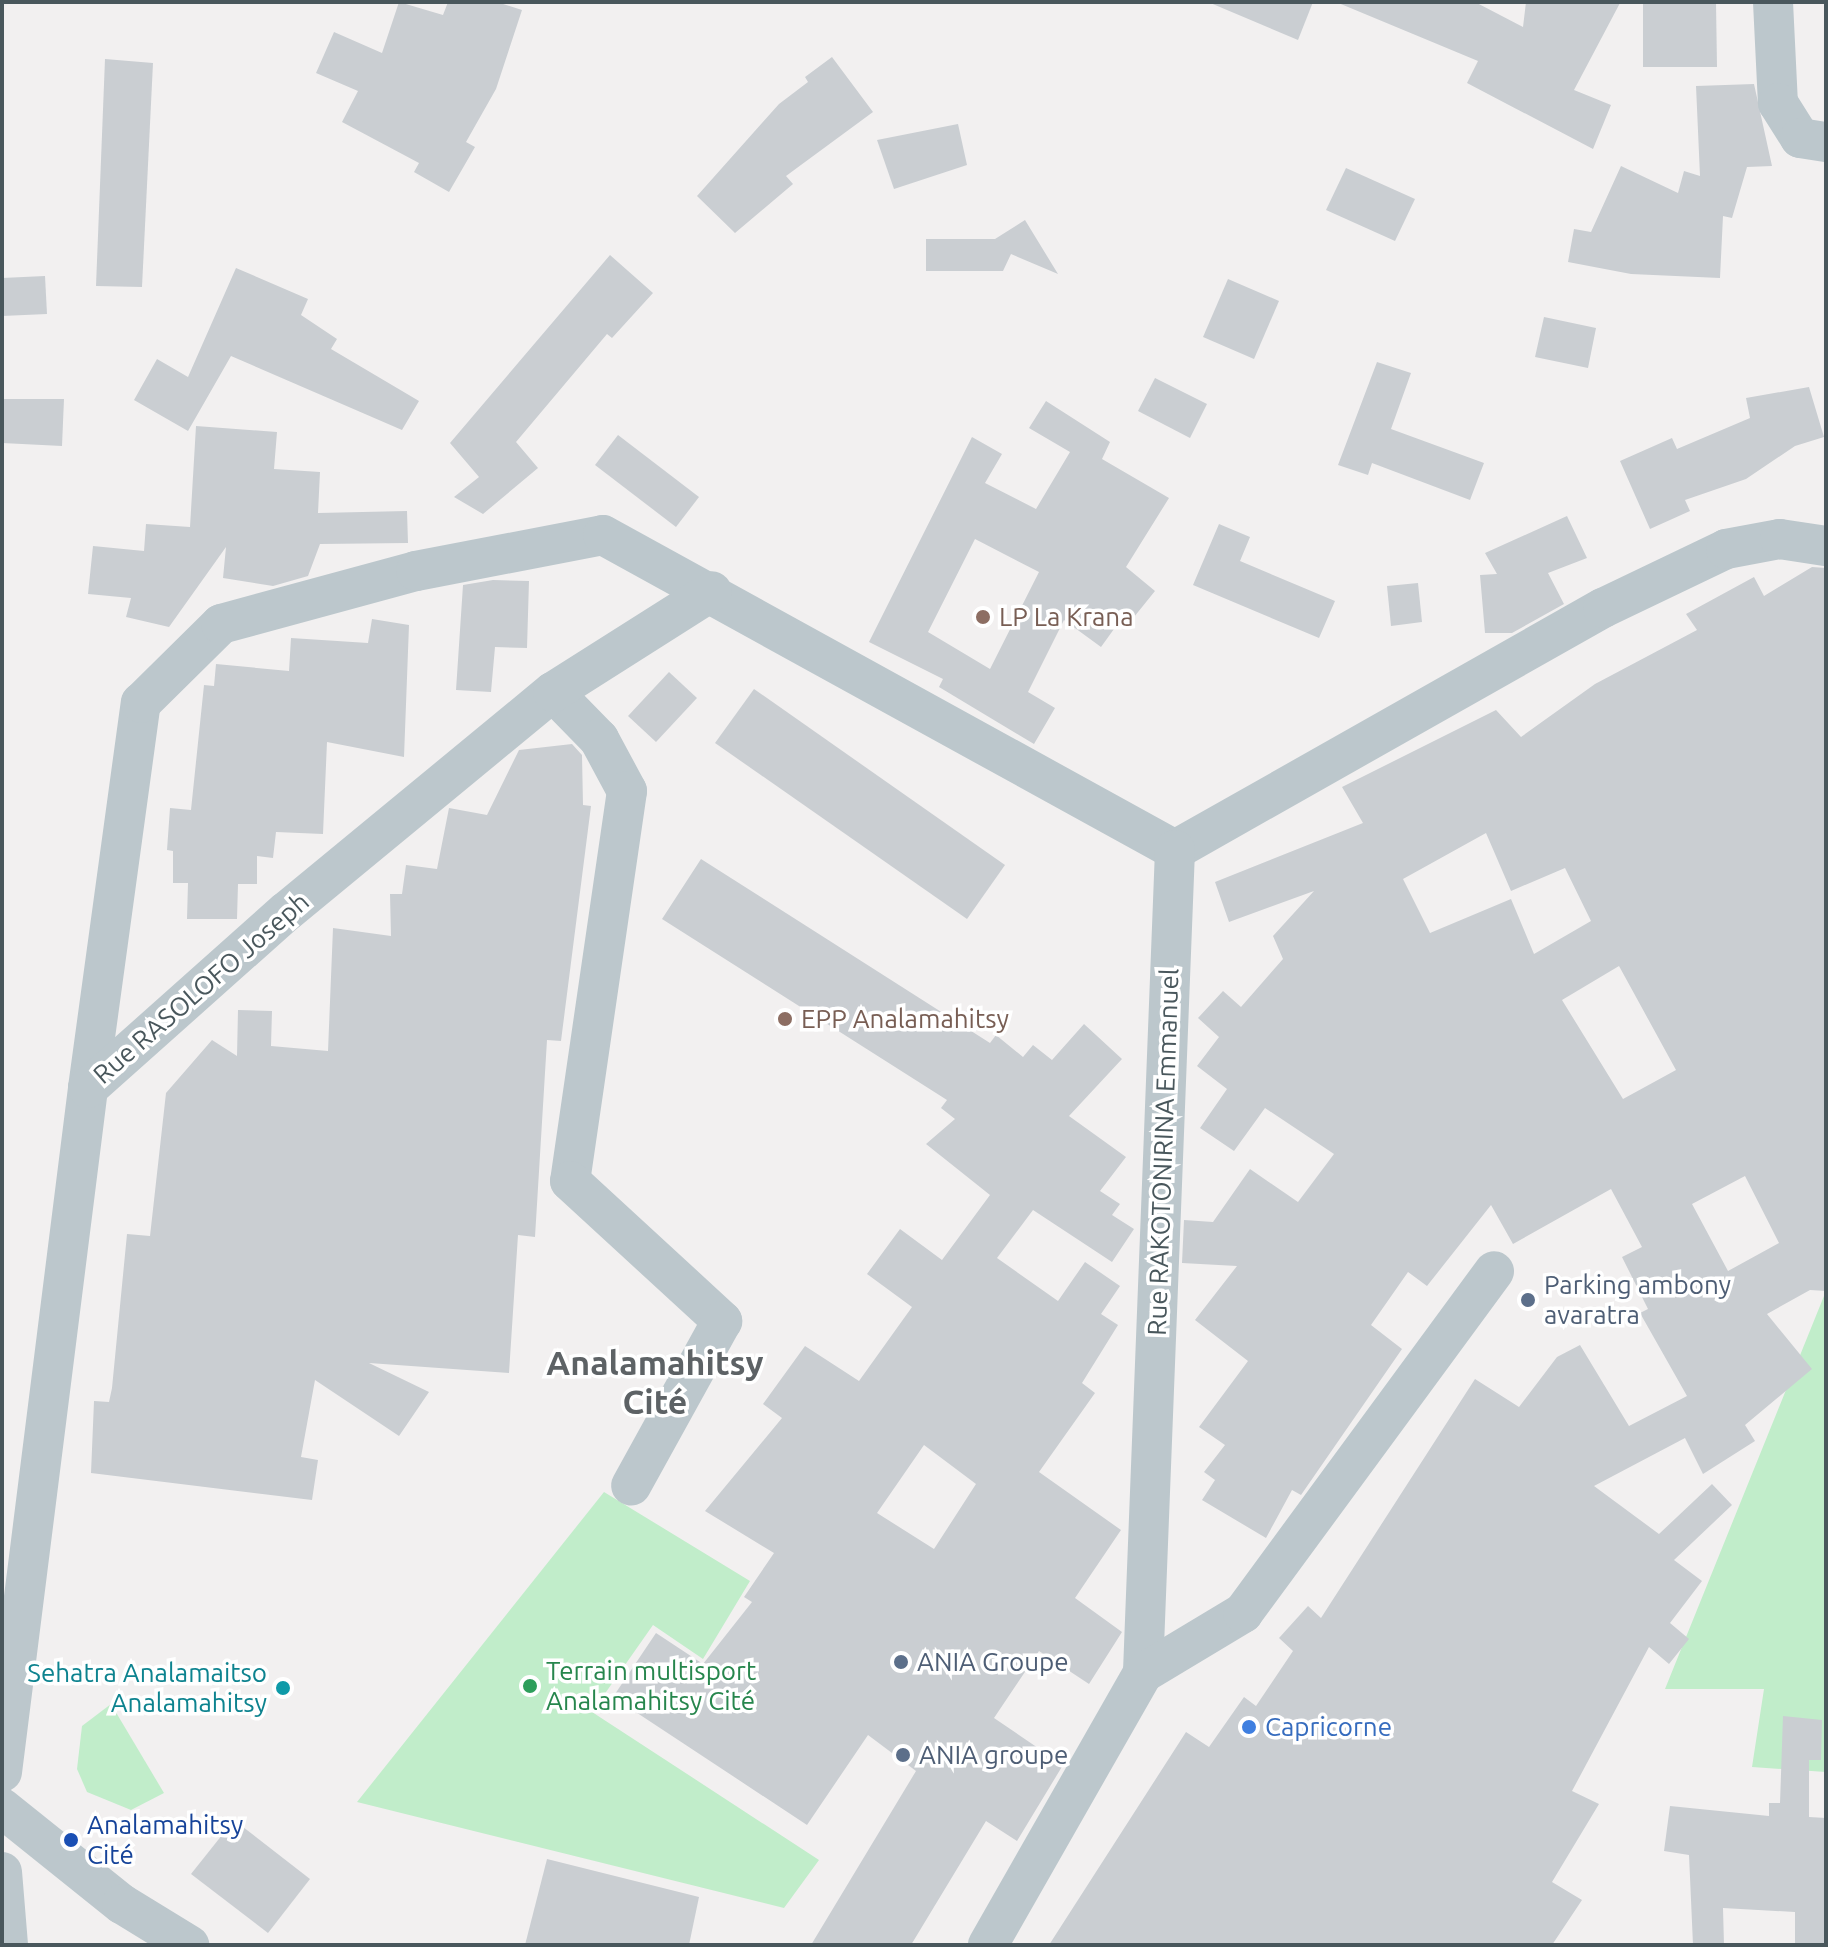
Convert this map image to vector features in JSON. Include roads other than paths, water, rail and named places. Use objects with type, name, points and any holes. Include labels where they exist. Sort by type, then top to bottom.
[{"type":"street","points":[[1773,2],[1778,103],[1817,143]]},
{"type":"street","points":[[88,1088],[141,703],[221,624],[416,571],[603,535],[712,591],[1175,850],[1590,615],[1726,549],[1780,539],[1826,546]]},
{"type":"street","name":"Rue RASOLOFO Joseph","points":[[2,1772],[20,1466],[88,1088],[287,911],[553,692],[712,591]]},
{"type":"street","points":[[553,692],[599,739],[627,791],[570,1181],[722,1321],[631,1486]]},
{"type":"street","name":"Rue RAKOTONIRINA Emmanuel","points":[[988,1945],[1143,1673],[1175,850]]},
{"type":"street","points":[[1143,1673],[1243,1613],[1494,1271]]},
{"type":"street","points":[[2,1808],[122,1904],[189,1945]]},
{"type":"street","points":[[2,1872],[8,1945]]},
{"type":"place","name":"LP La Krana","points":[[983,617]]},
{"type":"place","name":"EPP Analamahitsy","points":[[785,1019]]},
{"type":"place","name":"Parking ambony avaratra","points":[[1528,1300]]},
{"type":"place","name":"ANIA Groupe","points":[[901,1662]]},
{"type":"place","name":"Terrain multisport Analamahitsy Cité","points":[[530,1686]]},
{"type":"place","name":"Sehatra Analamaitso Analamahitsy","points":[[283,1688]]},
{"type":"place","name":"Capricorne","points":[[1249,1727]]},
{"type":"place","name":"ANIA groupe","points":[[903,1755]]},
{"type":"place","name":"Analamahitsy Cité","points":[[71,1840]]},
{"type":"district","name":"Analamahitsy Cité","points":[[655,1382]]}]
